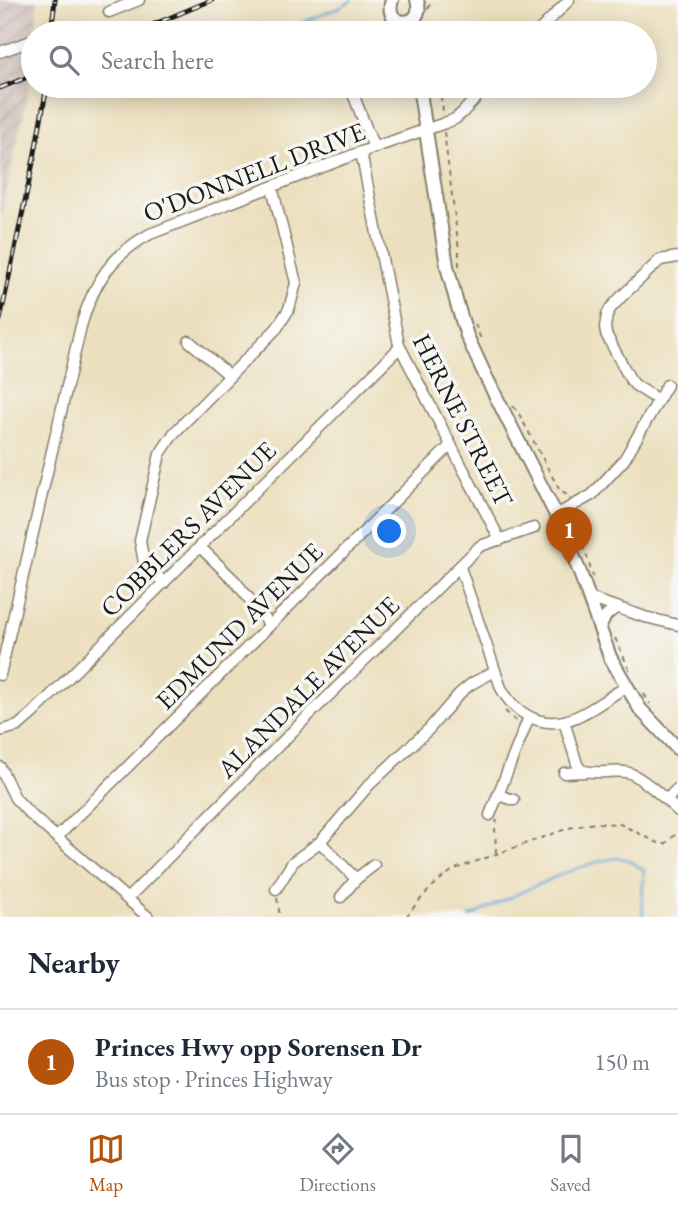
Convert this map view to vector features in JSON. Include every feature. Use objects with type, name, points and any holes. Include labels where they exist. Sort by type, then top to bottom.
[{"type":"main road","points":[[392,0],[391,13],[399,21]]},
{"type":"main road","points":[[421,98],[447,266],[476,357],[556,514],[576,561],[610,657],[629,682],[649,720],[678,749]]},
{"type":"street","points":[[109,12],[139,0]]},
{"type":"street","points":[[549,21],[569,0]]},
{"type":"street","points":[[0,52],[21,45]]},
{"type":"street","points":[[355,98],[374,148]]},
{"type":"street","points":[[443,124],[454,119],[475,98]]},
{"type":"street","name":"O'DONNELL DRIVE","points":[[0,676],[81,326],[93,291],[108,269],[136,241],[150,234],[361,152],[443,124]]},
{"type":"street","name":"HERNE STREET","points":[[361,152],[400,347],[500,540]]},
{"type":"street","points":[[164,583],[144,562],[140,541],[160,454],[174,433],[277,328],[289,309],[296,283],[272,187]]},
{"type":"street","points":[[658,400],[630,379],[606,334],[606,321],[615,303],[660,260],[678,257]]},
{"type":"street","points":[[189,341],[230,376]]},
{"type":"street","name":"COBBLERS AVENUE","points":[[0,731],[18,726],[33,713],[400,347]]},
{"type":"street","points":[[556,514],[592,495],[624,460],[667,385]]},
{"type":"street","name":"EDMUND AVENUE","points":[[57,837],[451,445]]},
{"type":"street","name":"ALANDALE AVENUE","points":[[127,899],[480,546],[534,528]]},
{"type":"street","points":[[200,547],[235,581],[270,625]]},
{"type":"street","points":[[460,567],[506,698],[529,717],[547,722],[564,721],[586,711],[629,682]]},
{"type":"street","points":[[589,598],[678,625]]},
{"type":"street","points":[[600,629],[606,616],[617,607]]},
{"type":"street","points":[[276,889],[293,862],[320,842],[369,785],[429,729],[460,693],[495,671]]},
{"type":"street","points":[[491,814],[529,717]]},
{"type":"street","points":[[564,721],[578,767],[586,772]]},
{"type":"street","points":[[0,766],[15,798],[31,815],[148,917]]},
{"type":"street","points":[[564,773],[630,773],[678,811]]},
{"type":"street","points":[[666,800],[677,789]]},
{"type":"street","points":[[498,795],[514,800]]},
{"type":"street","points":[[320,842],[356,879]]},
{"type":"street","points":[[341,897],[356,879],[374,865]]},
{"type":"path","points":[[441,98],[459,250],[458,272]]},
{"type":"path","points":[[475,325],[485,350]]},
{"type":"path","points":[[510,403],[518,412],[560,491],[569,496],[575,514],[572,522],[575,534],[586,553],[593,580]]},
{"type":"path","points":[[613,635],[629,682]]},
{"type":"path","points":[[644,695],[650,704]]},
{"type":"path","points":[[406,917],[439,879],[455,869],[569,828],[595,823],[620,824],[660,844],[665,844],[678,832]]},
{"type":"path","points":[[276,889],[280,917]]},
{"type":"shaded area","points":[[0,0],[38,0],[36,21],[21,21],[21,98],[27,98],[0,219]]},
{"type":"waterway","points":[[306,21],[352,0]]},
{"type":"waterway","points":[[470,917],[572,870],[612,859],[625,859],[644,870],[643,917]]},
{"type":"railway","points":[[52,21],[55,0]]},
{"type":"railway","points":[[162,21],[212,0]]},
{"type":"railway","points":[[0,88],[21,80]]},
{"type":"railway","points":[[0,320],[45,98]]},
{"type":"place","name":"Princes Hwy opp Sorensen Dr","points":[[569,565]]}]
